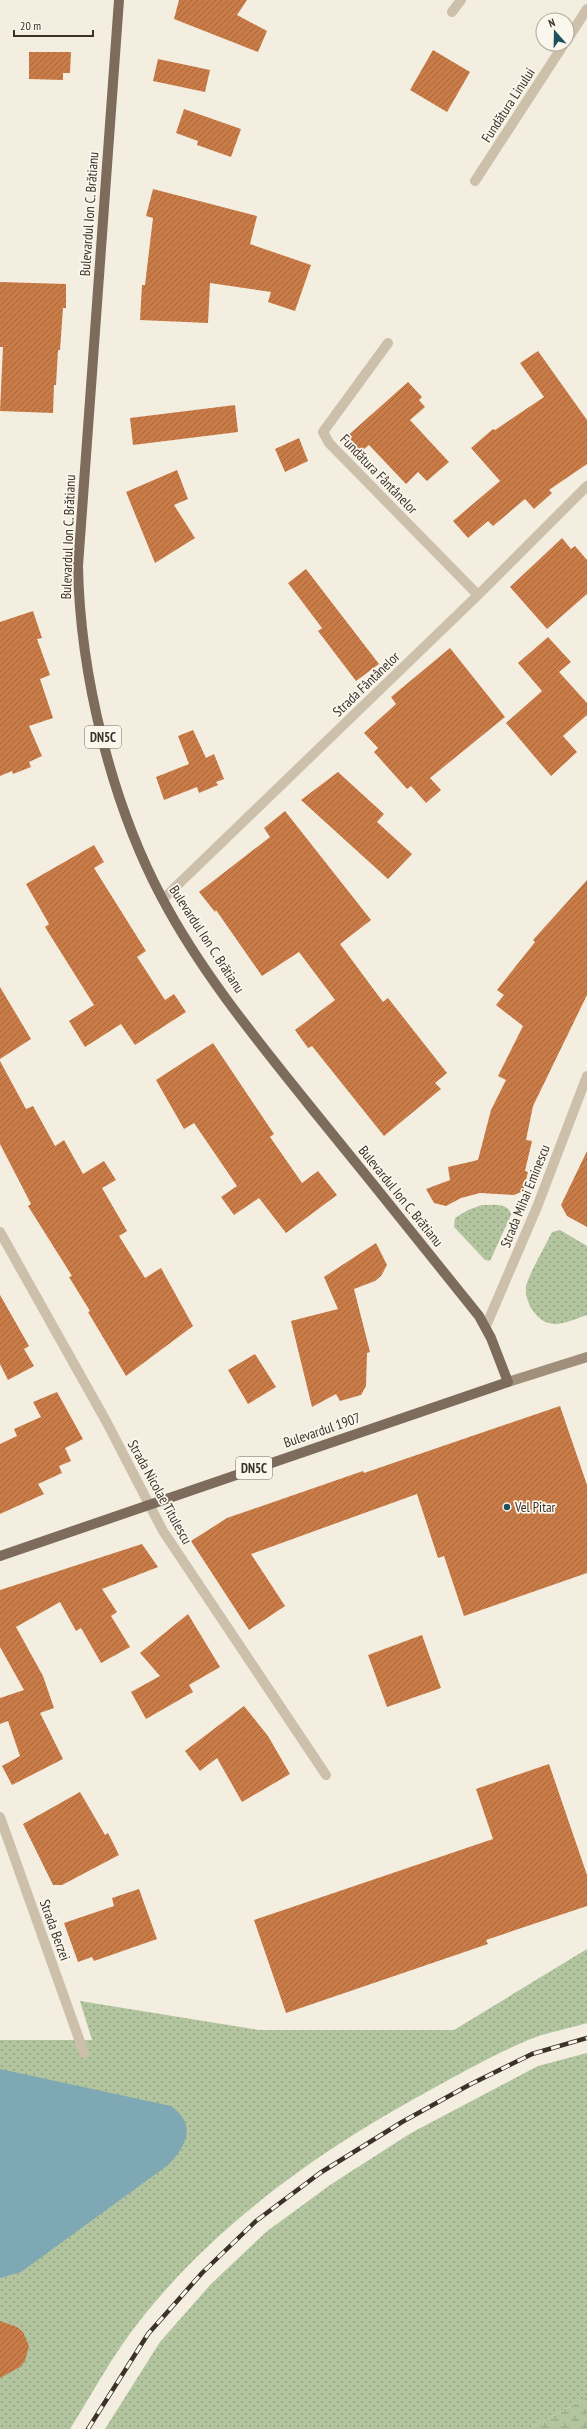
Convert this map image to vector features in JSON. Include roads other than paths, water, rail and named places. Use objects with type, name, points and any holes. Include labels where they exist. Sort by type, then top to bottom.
[{"type":"main road","name":"Bulevardul Ion C. Brătianu","points":[[119,0],[80,522],[78,600],[89,679],[103,738],[133,834],[162,899],[216,982],[265,1050],[486,1326],[508,1382]]},
{"type":"main road","name":"Bulevardul 1907","points":[[0,1556],[508,1382],[587,1357]]},
{"type":"street","points":[[452,12],[461,0]]},
{"type":"street","points":[[575,28],[587,9]]},
{"type":"street","name":"Fundătura Linului","points":[[475,181],[559,52]]},
{"type":"street","name":"Fundătura Fântânelor","points":[[388,343],[323,432],[329,443],[478,595]]},
{"type":"street","name":"Strada Fântânelor","points":[[162,899],[478,595],[587,486]]},
{"type":"street","name":"Strada Mihai Eminescu","points":[[486,1326],[536,1207],[587,1076]]},
{"type":"street","name":"Strada Nicolae Titulescu","points":[[0,1232],[106,1421],[148,1505],[163,1531],[326,1775]]},
{"type":"street","name":"Strada Berzei","points":[[0,1817],[84,2052]]},
{"type":"water","points":[[0,2069],[171,2106],[184,2120],[186,2135],[180,2150],[168,2165],[21,2272],[0,2278]]},
{"type":"railway","points":[[88,2429],[148,2334],[202,2273],[256,2221],[320,2173],[402,2122],[469,2085],[532,2054],[587,2038]]},
{"type":"place","name":"Vel Pitar","points":[[507,1507]]}]
